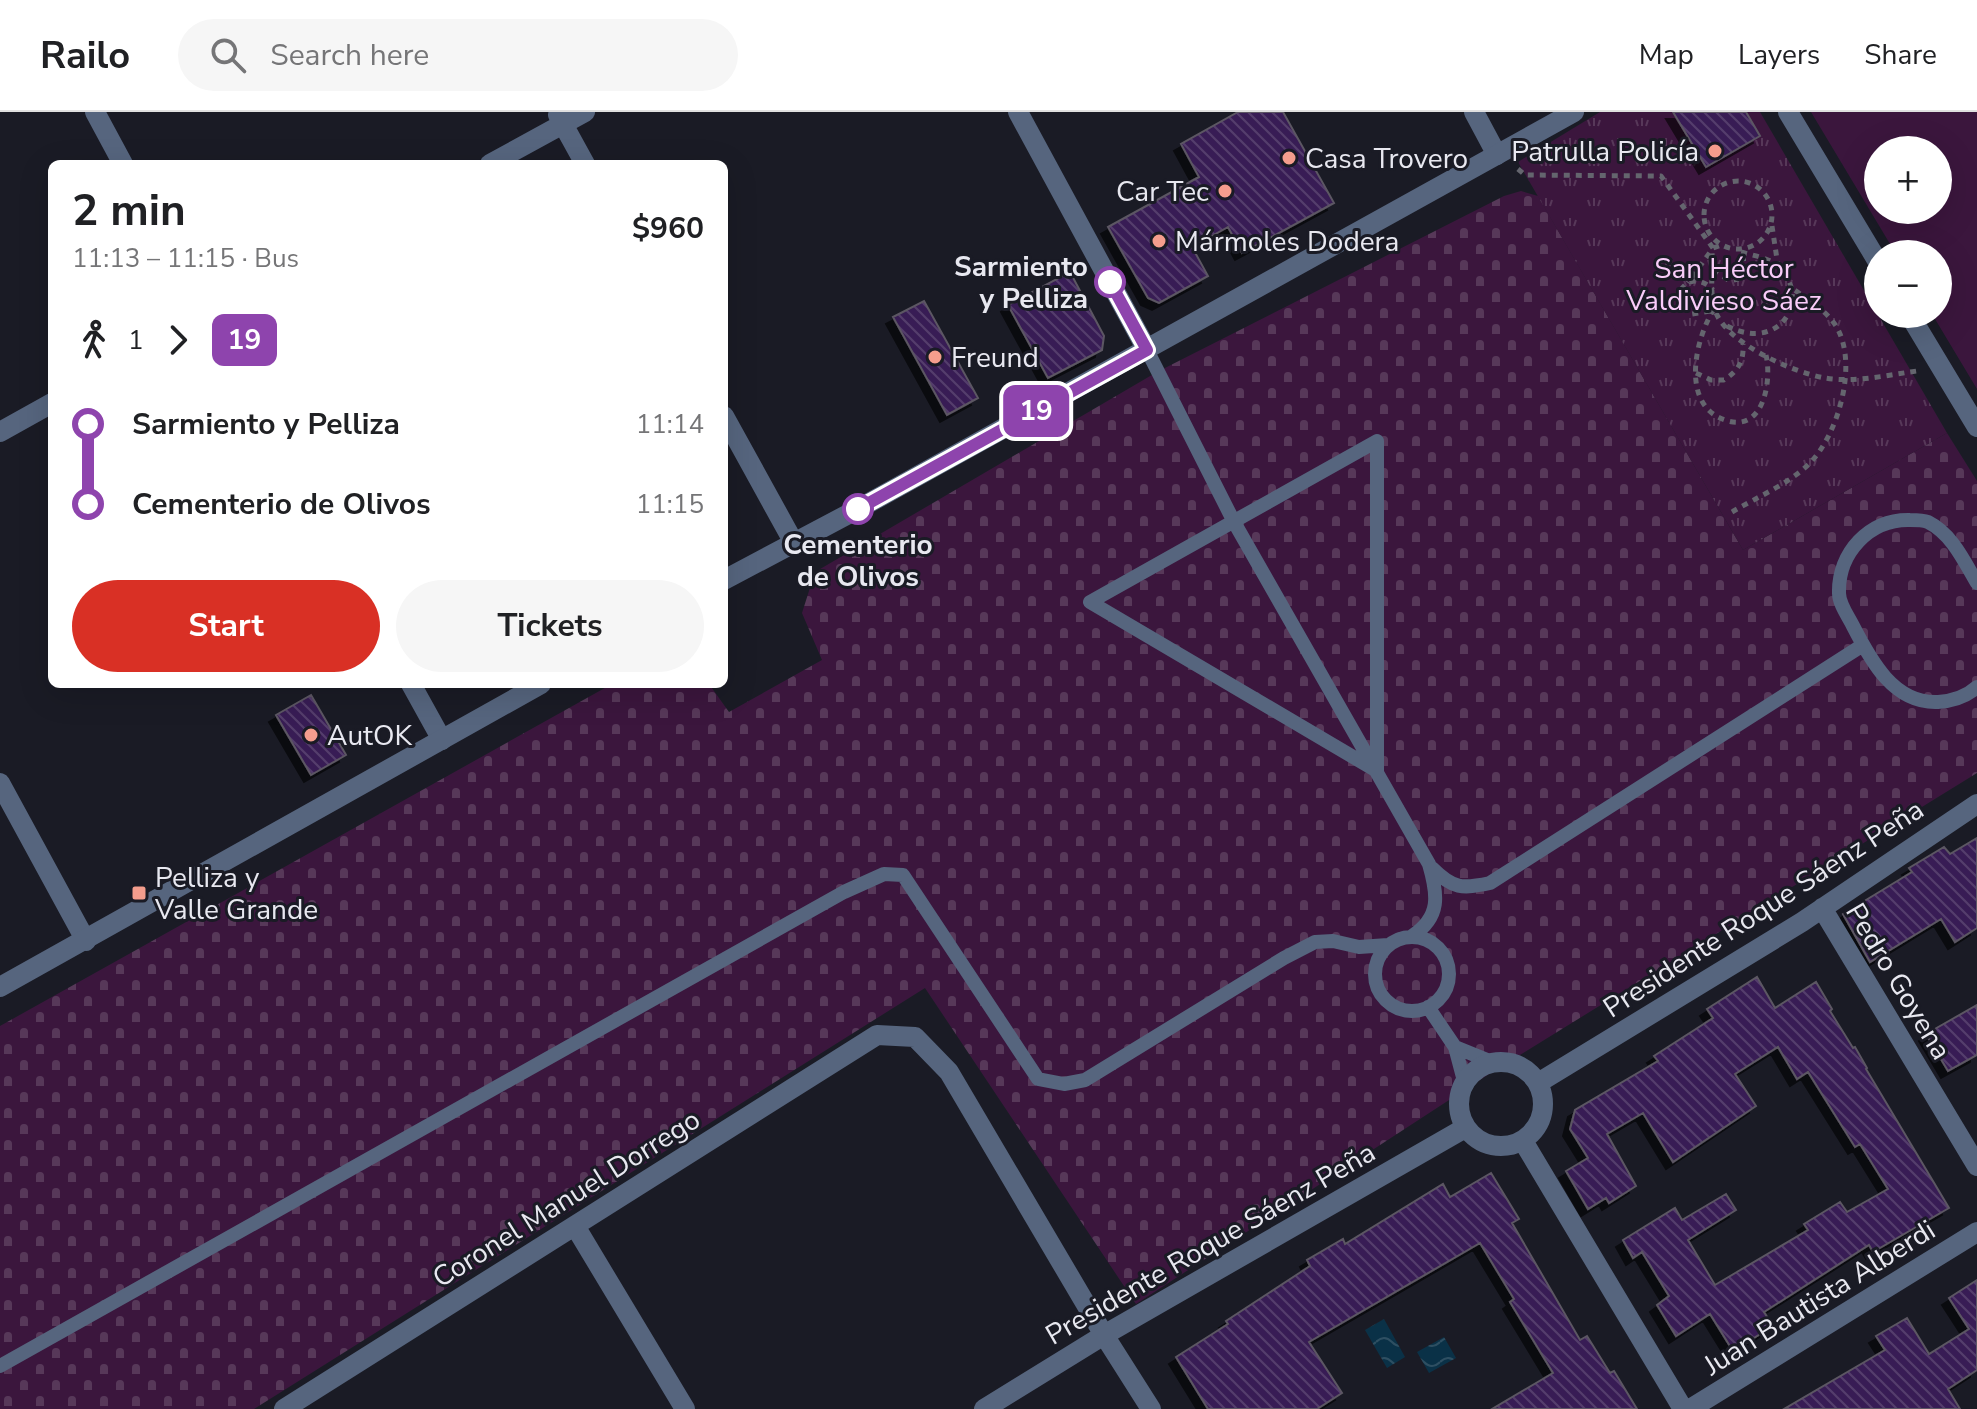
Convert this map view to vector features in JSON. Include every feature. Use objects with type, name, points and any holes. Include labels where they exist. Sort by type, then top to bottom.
[{"type":"street","points":[[95,112],[121,160]]},
{"type":"street","points":[[496,160],[560,118],[585,112]]},
{"type":"street","points":[[1018,112],[1147,350]]},
{"type":"street","points":[[1474,112],[1497,155]]},
{"type":"street","points":[[728,578],[1147,350],[1574,112]]},
{"type":"street","points":[[1788,112],[1865,240]]},
{"type":"street","points":[[560,118],[583,160]]},
{"type":"street","points":[[1918,328],[1977,427]]},
{"type":"street","points":[[0,432],[48,405]]},
{"type":"street","points":[[728,423],[794,543]]},
{"type":"street","points":[[413,688],[442,740]]},
{"type":"street","points":[[0,987],[534,688]]},
{"type":"street","points":[[0,783],[86,941]]},
{"type":"street","name":"Presidente Roque Sáenz Peña","points":[[1538,1083],[1822,908],[1977,804]]},
{"type":"street","name":"Pedro Goyena","points":[[1822,908],[1977,1166]]},
{"type":"street","name":"Coronel Manuel Dorrego","points":[[284,1409],[877,1035],[915,1037],[949,1072],[1104,1335]]},
{"type":"street","points":[[1492,1062],[1506,1062],[1530,1073],[1538,1083],[1544,1108],[1540,1121],[1523,1141],[1498,1147],[1474,1137],[1465,1128],[1459,1115],[1458,1101],[1464,1081],[1480,1067],[1492,1062]]},
{"type":"street","name":"Presidente Roque Sáenz Peña","points":[[984,1409],[1104,1335],[1465,1128]]},
{"type":"street","points":[[1523,1141],[1683,1409]]},
{"type":"street","points":[[575,1226],[685,1409]]},
{"type":"street","name":"Juan Bautista Alberdi","points":[[1690,1409],[1977,1232]]},
{"type":"street","points":[[1104,1335],[1151,1409]]},
{"type":"lane","points":[[1147,350],[1234,522],[1429,864],[1435,885],[1434,911],[1428,926],[1412,936]]},
{"type":"lane","points":[[1377,441],[1377,771],[1090,602],[1377,441]]},
{"type":"lane","points":[[1977,583],[1946,534],[1925,521],[1896,520],[1871,529],[1854,545],[1841,567],[1838,597],[1863,645],[1887,681],[1908,697],[1930,702],[1953,701],[1977,687]]},
{"type":"lane","points":[[1429,864],[1446,882],[1465,888],[1490,883],[1863,645]]},
{"type":"lane","points":[[0,1366],[844,892],[884,874],[903,875],[1038,1079],[1064,1084],[1085,1080],[1315,942],[1333,941],[1359,947],[1388,945],[1412,936],[1424,938],[1444,954],[1449,979],[1445,991],[1428,1007],[1416,1011],[1404,1010],[1384,998],[1374,976],[1376,964],[1388,945]]},
{"type":"lane","points":[[1428,1007],[1455,1047],[1464,1081]]},
{"type":"lane","points":[[1455,1047],[1492,1062]]},
{"type":"path","points":[[1497,155],[1525,175],[1661,176],[1716,247],[1778,266]]},
{"type":"path","points":[[1732,512],[1794,476],[1818,453],[1837,417],[1844,378],[1844,348],[1836,326],[1820,308],[1790,287],[1778,266],[1768,199],[1752,184],[1741,181],[1719,186],[1710,194],[1703,215],[1716,247],[1714,309],[1721,323],[1743,343],[1793,368],[1825,378],[1844,378],[1891,376],[1942,367]]},
{"type":"path","points":[[1740,252],[1761,240],[1772,221]]},
{"type":"path","points":[[1714,309],[1697,315],[1686,312],[1679,297],[1716,247]]},
{"type":"path","points":[[1713,270],[1730,281],[1738,279],[1744,268],[1740,252]]},
{"type":"path","points":[[1688,283],[1699,281],[1713,290]]},
{"type":"path","points":[[1721,323],[1741,334],[1769,332],[1787,318],[1791,308],[1790,287]]},
{"type":"path","points":[[1714,309],[1700,335],[1695,372],[1697,385],[1709,410],[1727,421],[1744,421],[1760,408],[1765,398],[1769,369],[1766,355]]},
{"type":"path","points":[[1695,372],[1711,380],[1724,380],[1740,366],[1744,355],[1743,343]]},
{"type":"green space","name":"San Héctor Valdivieso Sáez","points":[[1600,112],[1760,112],[1864,291],[1864,328],[1886,328],[1947,433],[1743,550],[1518,162]]},
{"type":"green space","points":[[1811,112],[1977,112],[1977,389],[1940,328],[1952,328],[1952,240],[1888,240],[1878,224],[1952,224],[1952,136],[1864,136],[1864,201]]},
{"type":"green space","name":"Cementerio de Olivos","points":[[1521,191],[1538,196],[1743,550],[1947,433],[1977,481],[1977,773],[1489,1074],[1136,1304],[925,988],[254,1409],[0,1409],[0,1026],[605,688],[712,688],[729,712],[822,660],[802,613],[815,572],[1157,372],[1504,196]]},
{"type":"water","points":[[1384,1319],[1405,1357],[1387,1368],[1365,1330]]},
{"type":"water","points":[[1444,1337],[1456,1358],[1429,1373],[1417,1352]]},
{"type":"building","points":[[1238,112],[1283,112],[1334,203],[1242,253],[1228,227],[1192,247],[1208,276],[1159,303],[1148,298],[1108,227],[1199,177],[1181,144]]},
{"type":"building","name":"Patrulla Policía","points":[[1673,112],[1746,112],[1760,136],[1706,167]]},
{"type":"building","points":[[1070,272],[1104,336],[1102,350],[1048,378],[1008,305]]},
{"type":"building","name":"Freund","points":[[924,301],[978,398],[947,415],[893,317]]},
{"type":"building","name":"AutOK","points":[[311,695],[346,755],[311,775],[276,715]]},
{"type":"building","points":[[1977,838],[1977,928],[1955,942],[1941,919],[1870,962],[1843,914],[1912,872],[1909,868],[1944,847],[1950,854]]},
{"type":"building","points":[[1757,977],[1775,1008],[1816,982],[1832,1009],[1830,1011],[1855,1047],[1949,1208],[1873,1252],[1869,1245],[1764,1312],[1773,1326],[1733,1351],[1710,1314],[1676,1336],[1657,1305],[1669,1296],[1642,1252],[1633,1258],[1623,1240],[1675,1208],[1682,1220],[1726,1194],[1736,1210],[1688,1240],[1715,1285],[1808,1230],[1804,1224],[1840,1202],[1847,1212],[1888,1189],[1860,1144],[1855,1147],[1808,1072],[1797,1079],[1778,1047],[1735,1074],[1756,1106],[1673,1162],[1643,1113],[1607,1134],[1636,1186],[1609,1203],[1606,1198],[1588,1209],[1566,1171],[1588,1158],[1570,1129],[1575,1110],[1658,1061],[1654,1056],[1713,1018],[1707,1009]]},
{"type":"building","points":[[1977,1005],[1977,1055],[1948,1071],[1926,1034]]},
{"type":"building","points":[[1491,1173],[1519,1219],[1512,1223],[1580,1340],[1587,1336],[1610,1373],[1614,1371],[1637,1409],[1492,1409],[1553,1373],[1510,1302],[1514,1299],[1480,1243],[1309,1342],[1342,1393],[1317,1409],[1208,1409],[1176,1357],[1310,1266],[1307,1260],[1343,1239],[1345,1244],[1443,1184],[1450,1197]]},
{"type":"building","points":[[1977,1280],[1977,1370],[1948,1389],[1960,1409],[1784,1409],[1885,1350],[1876,1336],[1907,1318],[1929,1354],[1969,1329],[1949,1298]]},
{"type":"bus line","name":"19","points":[[858,509],[1147,350],[1110,282]]},
{"type":"place","name":"Patrulla Policía","points":[[1715,151]]},
{"type":"place","name":"Casa Trovero","points":[[1289,158]]},
{"type":"place","name":"Car Tec","points":[[1225,191]]},
{"type":"place","name":"Mármoles Dodera","points":[[1159,241]]},
{"type":"place","name":"Sarmiento y Pelliza","points":[[1110,282]]},
{"type":"place","name":"Freund","points":[[935,357]]},
{"type":"place","name":"Cementerio de Olivos","points":[[858,509]]},
{"type":"place","name":"AutOK","points":[[311,735]]},
{"type":"place","name":"Pelliza y Valle Grande","points":[[139,893]]}]
